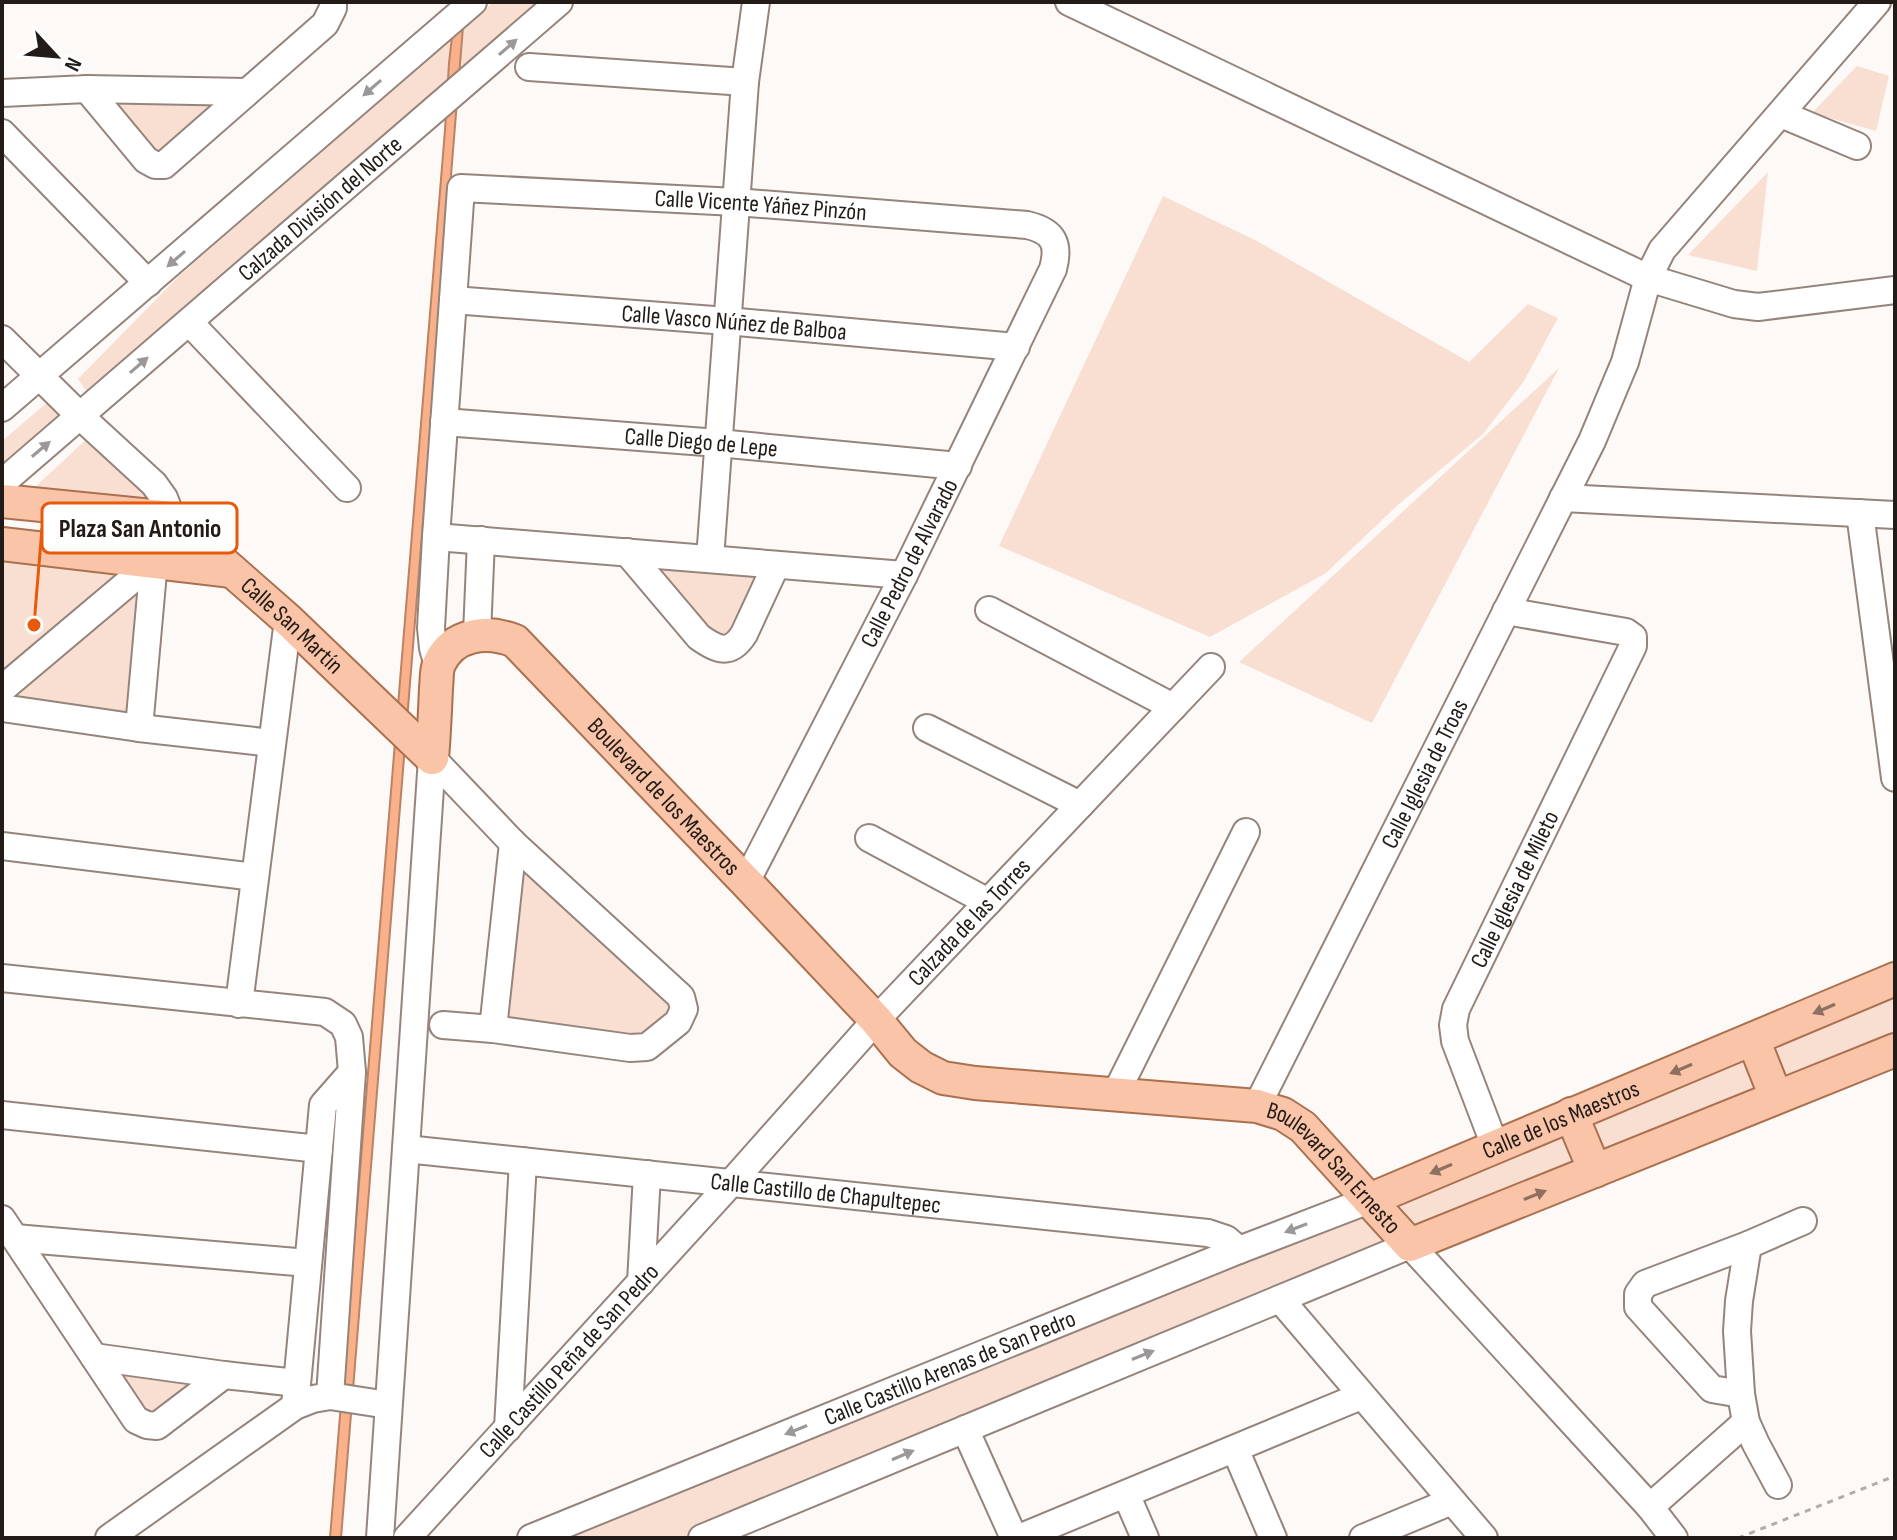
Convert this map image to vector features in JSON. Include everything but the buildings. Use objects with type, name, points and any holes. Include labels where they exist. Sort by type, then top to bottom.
[{"type":"main road","points":[[2,501],[172,518]]},
{"type":"main road","name":"Calle San Martín","points":[[172,518],[288,620],[423,750]]},
{"type":"main road","points":[[2,544],[232,571]]},
{"type":"main road","points":[[423,750],[438,666],[448,650],[462,639],[477,634]]},
{"type":"main road","name":"Boulevard de los Maestros","points":[[477,634],[499,635],[515,641],[876,1020]]},
{"type":"main road","name":"Calle de los Maestros","points":[[1369,1200],[1895,979]]},
{"type":"main road","name":"Boulevard San Ernesto","points":[[876,1020],[903,1053],[943,1078],[1257,1106],[1283,1114],[1303,1127],[1410,1245]]},
{"type":"main road","points":[[1753,1039],[1776,1097]]},
{"type":"main road","points":[[1410,1245],[1895,1050]]},
{"type":"main road","points":[[1571,1114],[1595,1171]]},
{"type":"street","points":[[87,89],[146,160],[155,165],[164,165],[325,24],[333,2]]},
{"type":"street","name":"Calzada División del Norte","points":[[2,483],[559,2]]},
{"type":"street","points":[[710,559],[745,82],[756,2]]},
{"type":"street","points":[[1069,2],[1648,278],[1734,304],[1758,307],[1895,290]]},
{"type":"street","points":[[2,408],[470,4]]},
{"type":"street","name":"Calle Iglesia de Troas","points":[[1257,1106],[1592,441],[1625,362],[1648,278],[1662,250],[1781,114],[1881,8]]},
{"type":"street","points":[[529,67],[745,82]]},
{"type":"street","points":[[2,93],[87,89],[247,92]]},
{"type":"street","points":[[1781,114],[1857,146]]},
{"type":"street","points":[[2,133],[148,283]]},
{"type":"street","name":"Calle Vicente Yáñez Pinzón","points":[[453,300],[461,188],[736,202],[1027,225],[1042,228],[1053,240]]},
{"type":"street","name":"Calle Pedro de Alvarado","points":[[746,882],[904,575],[1016,347],[1053,269],[1057,254],[1053,240]]},
{"type":"street","points":[[438,666],[431,628],[453,300]]},
{"type":"street","name":"Calle Vasco Núñez de Balboa","points":[[453,300],[1016,347]]},
{"type":"street","points":[[189,322],[347,488]]},
{"type":"street","name":"Calle San Martín","points":[[2,339],[154,484],[172,518]]},
{"type":"street","name":"Calle Diego de Lepe","points":[[444,422],[718,443],[958,466]]},
{"type":"street","points":[[1563,498],[1895,515]]},
{"type":"street","points":[[1860,513],[1895,778]]},
{"type":"street","points":[[139,728],[154,561],[172,518]]},
{"type":"street","points":[[436,537],[904,575]]},
{"type":"street","points":[[477,634],[481,540]]},
{"type":"street","points":[[627,552],[699,637],[712,647],[725,650],[737,644],[744,634],[776,565]]},
{"type":"street","points":[[2,689],[154,561]]},
{"type":"street","points":[[989,610],[1173,707]]},
{"type":"street","name":"Calle Iglesia de Mileto","points":[[1495,1146],[1455,1041],[1453,1025],[1456,1009],[1633,646],[1633,637],[1626,632],[1506,611]]},
{"type":"street","points":[[239,1004],[288,620]]},
{"type":"street","name":"Calzada de las Torres","points":[[731,1183],[876,1020],[1211,667]]},
{"type":"street","points":[[2,708],[272,743]]},
{"type":"street","points":[[927,728],[1080,805]]},
{"type":"street","points":[[423,750],[513,843],[681,997],[684,1009],[678,1022],[647,1047],[630,1048],[443,1025]]},
{"type":"street","points":[[380,1538],[406,1149],[423,750]]},
{"type":"street","points":[[1115,1095],[1246,832]]},
{"type":"street","points":[[869,838],[988,902]]},
{"type":"street","points":[[493,1029],[513,843]]},
{"type":"street","points":[[2,846],[255,877]]},
{"type":"street","points":[[2,978],[325,1012],[343,1024],[349,1037],[352,1072],[343,1398]]},
{"type":"street","points":[[109,1538],[296,1395],[323,1105],[352,1072]]},
{"type":"street","points":[[2,1115],[319,1149]]},
{"type":"street","name":"Calle Castillo de Chapultepec","points":[[406,1149],[1208,1233],[1226,1239],[1239,1250]]},
{"type":"street","points":[[508,1428],[523,1161]]},
{"type":"street","points":[[641,1282],[647,1174]]},
{"type":"street","name":"Calle Castillo Peña de San Pedro","points":[[407,1538],[731,1183]]},
{"type":"street","name":"Calle Castillo Arenas de San Pedro","points":[[531,1538],[1369,1200]]},
{"type":"street","points":[[1741,1394],[1712,1389],[1638,1307],[1638,1294],[1645,1284],[1803,1221]]},
{"type":"street","points":[[8,1228],[308,1263]]},
{"type":"street","points":[[8,1228],[136,1420],[157,1426],[224,1375]]},
{"type":"street","points":[[702,1538],[1410,1245]]},
{"type":"street","name":"Boulevard San Ernesto","points":[[1410,1245],[1650,1507],[1674,1538]]},
{"type":"street","points":[[1748,1245],[1737,1331],[1741,1394],[1746,1422],[1778,1485]]},
{"type":"street","points":[[1280,1299],[1484,1538]]},
{"type":"street","points":[[94,1357],[224,1375],[313,1399],[343,1398],[388,1405]]},
{"type":"street","points":[[965,1429],[1016,1538],[1361,1396]]},
{"type":"street","points":[[1650,1507],[1746,1422]]},
{"type":"street","points":[[1235,1449],[1273,1538]]},
{"type":"street","points":[[1126,1494],[1145,1538]]},
{"type":"street","points":[[1363,1538],[1452,1501]]},
{"type":"path","points":[[1738,1538],[1895,1476]]},
{"type":"shaded area","points":[[456,2],[465,2],[341,1538],[330,1538],[449,63]]},
{"type":"shaded area","points":[[493,2],[546,2],[90,397],[78,379],[179,276]]},
{"type":"shaded area","points":[[1857,66],[1889,76],[1876,131],[1812,113]]},
{"type":"shaded area","points":[[234,97],[154,156],[113,101]]},
{"type":"shaded area","points":[[1768,172],[1757,271],[1688,255]]},
{"type":"shaded area","points":[[1163,196],[1257,241],[1469,362],[1528,304],[1558,318],[1524,381],[1483,434],[1399,504],[1326,573],[1210,637],[999,546]]},
{"type":"shaded area","points":[[1559,368],[1372,723],[1239,662]]},
{"type":"shaded area","points":[[55,396],[71,415],[2,473],[2,441]]},
{"type":"shaded area","points":[[92,434],[162,508],[31,491]]},
{"type":"shaded area","points":[[2,555],[130,571],[2,678]]},
{"type":"shaded area","points":[[649,563],[760,574],[730,636],[719,638],[708,630]]},
{"type":"shaded area","points":[[148,577],[134,721],[14,699]]},
{"type":"shaded area","points":[[520,857],[677,1008],[644,1040],[506,1024]]},
{"type":"shaded area","points":[[1895,986],[1895,1044],[692,1538],[542,1538]]},
{"type":"shaded area","points":[[113,1369],[205,1379],[156,1419]]},
{"type":"place","name":"Plaza San Antonio","points":[[34,625]]}]
